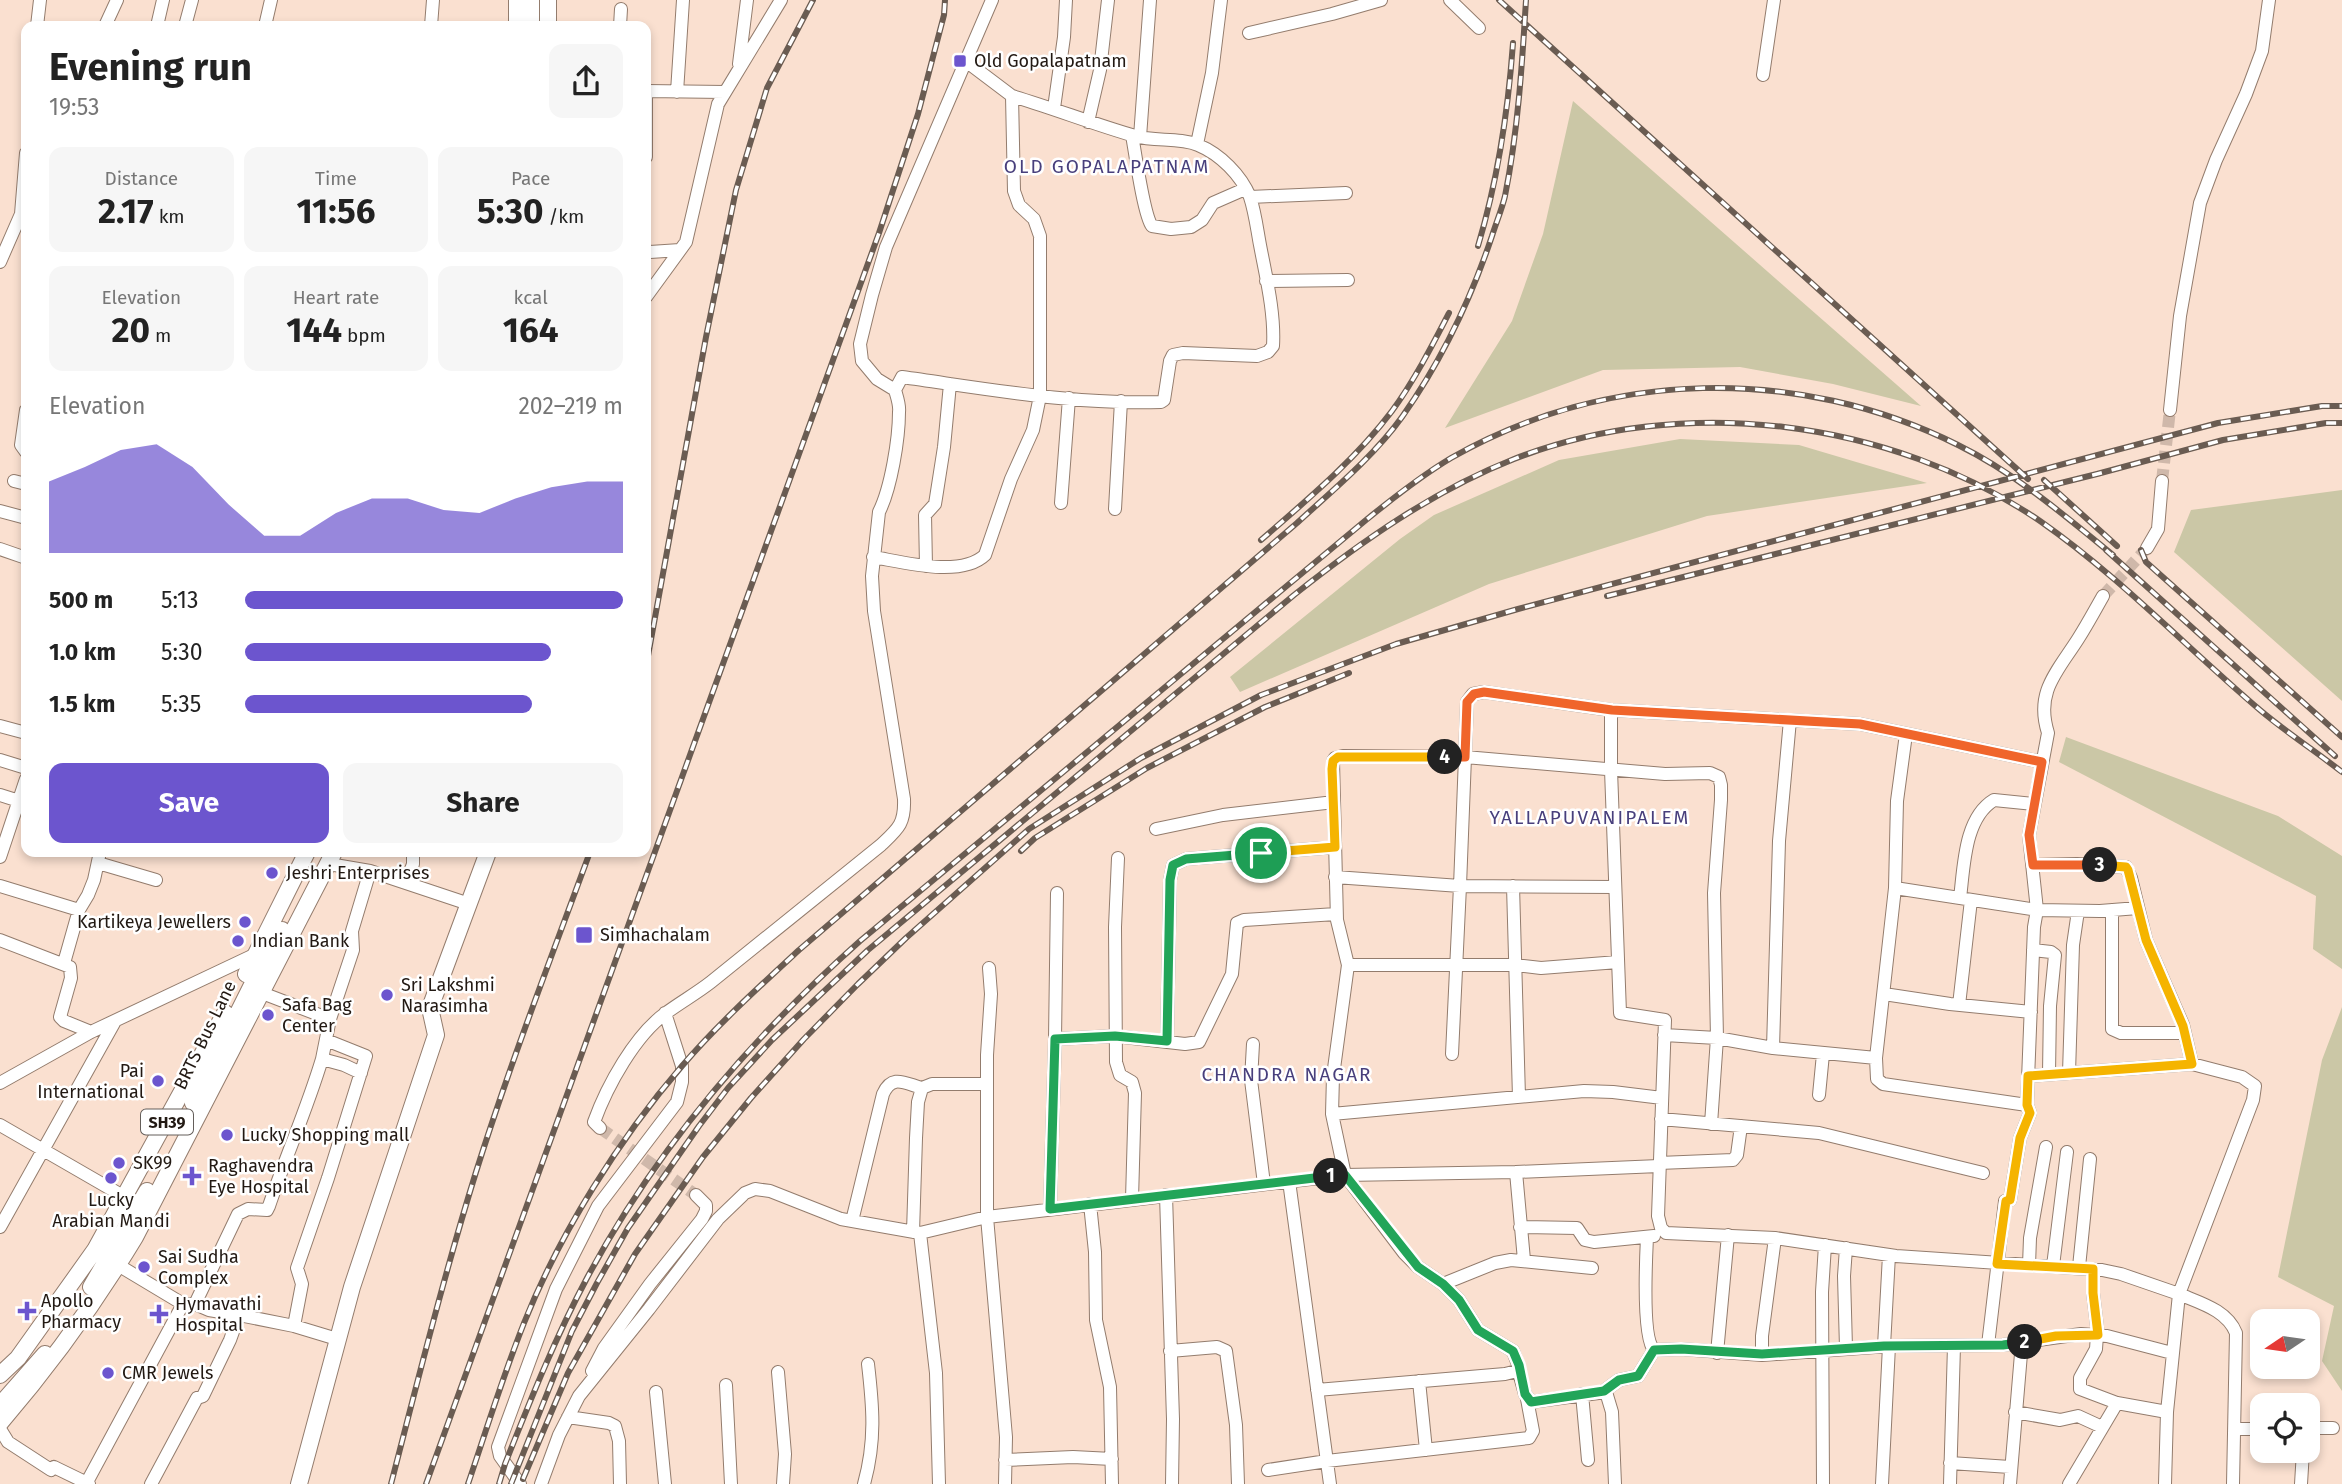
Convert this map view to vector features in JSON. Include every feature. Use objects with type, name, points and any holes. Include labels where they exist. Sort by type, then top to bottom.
[{"type":"main road","points":[[517,0],[517,21]]},
{"type":"main road","points":[[531,0],[531,21]]},
{"type":"main road","points":[[548,0],[548,21]]},
{"type":"main road","name":"SH39","points":[[0,1375],[18,1358],[95,1250],[123,1196],[165,1126],[304,857]]},
{"type":"main road","name":"BRTS Bus Lane","points":[[0,1405],[42,1358],[75,1314],[183,1123],[254,981],[304,891],[327,857]]},
{"type":"main road","name":"SH39","points":[[0,1423],[40,1376],[135,1237],[262,993],[328,857]]},
{"type":"main road","points":[[299,1484],[352,1287],[436,1035],[430,1008],[486,857]]},
{"type":"street","points":[[38,21],[40,0]]},
{"type":"street","points":[[107,21],[117,0]]},
{"type":"street","points":[[159,21],[163,0]]},
{"type":"street","points":[[186,21],[192,0]]},
{"type":"street","points":[[266,21],[271,0]]},
{"type":"street","points":[[431,21],[433,0]]},
{"type":"street","points":[[677,92],[683,0]]},
{"type":"street","points":[[738,71],[747,0]]},
{"type":"street","points":[[651,290],[686,242],[718,104],[781,0]]},
{"type":"street","points":[[895,390],[877,379],[862,361],[860,344],[886,247],[992,0]]},
{"type":"street","points":[[1054,108],[1066,0]]},
{"type":"street","points":[[1088,122],[1100,70],[1108,0]]},
{"type":"street","points":[[1150,0],[1136,136],[1145,209],[1152,226],[1171,229],[1191,227],[1202,220],[1213,204],[1247,193],[1346,193]]},
{"type":"street","points":[[1196,144],[1212,73],[1221,0]]},
{"type":"street","points":[[1249,33],[1381,0]]},
{"type":"street","points":[[1450,0],[1479,28]]},
{"type":"street","points":[[1763,75],[1774,0]]},
{"type":"street","points":[[2170,410],[2180,316],[2200,203],[2262,51],[2269,0]]},
{"type":"street","points":[[620,21],[621,9]]},
{"type":"street","points":[[600,1128],[594,1122],[606,1093],[635,1045],[665,1013],[687,1001],[881,845],[898,829],[904,818],[902,788],[874,611],[873,557],[879,512],[884,503],[896,447],[900,409],[895,390],[902,377],[1040,396],[1161,402],[1164,400],[1173,355],[1183,353],[1257,356],[1268,352],[1273,346],[1266,281],[1247,193],[1238,175],[1219,157],[1196,144],[1136,136],[1012,96],[967,62]]},
{"type":"street","points":[[651,92],[726,92]]},
{"type":"street","points":[[873,557],[926,566],[969,564],[985,555],[1011,479],[1033,430],[1040,396],[1040,236],[1036,222],[1019,205],[1014,191],[1012,96]]},
{"type":"street","points":[[0,262],[21,214]]},
{"type":"street","points":[[651,252],[680,250]]},
{"type":"street","points":[[1266,281],[1348,280]]},
{"type":"street","points":[[926,566],[925,515],[936,499],[950,384]]},
{"type":"street","points":[[1061,503],[1069,398]]},
{"type":"street","points":[[1115,509],[1121,401]]},
{"type":"street","points":[[2147,548],[2158,529],[2162,481]]},
{"type":"street","points":[[0,511],[21,517]]},
{"type":"street","points":[[0,549],[21,556]]},
{"type":"street","points":[[1988,1345],[2006,1201],[2010,1200],[2020,1138],[2030,1113],[2027,1105],[2028,1076],[2037,910],[2029,835],[2048,733],[2043,713],[2048,686],[2057,668],[2077,641],[2103,596]]},
{"type":"street","points":[[1452,1054],[1467,702],[1474,694],[1484,692],[1612,710],[1860,724],[2042,762]]},
{"type":"street","points":[[1612,710],[1611,771],[1620,1013],[1665,1020],[1658,1216],[1664,1232]]},
{"type":"street","points":[[1773,1048],[1779,841],[1790,720]]},
{"type":"street","points":[[0,726],[21,732]]},
{"type":"street","points":[[1906,734],[1897,801],[1895,888],[1876,1058],[1877,1079],[1883,1084],[2027,1105]]},
{"type":"street","points":[[1268,1470],[1529,1438],[1533,1431],[1513,1351],[1478,1330],[1459,1300],[1404,1252],[1345,1175],[1332,1114],[1333,1076],[1348,965],[1336,914],[1332,769],[1333,761],[1338,757],[1465,757],[1611,771],[1710,773],[1721,780],[1714,893],[1717,1038],[1711,1124]]},
{"type":"street","points":[[0,760],[21,766]]},
{"type":"street","points":[[0,795],[21,791]]},
{"type":"street","points":[[0,857],[7,827],[21,796]]},
{"type":"street","points":[[1959,1005],[1968,842],[1980,813],[1994,800],[2034,804]]},
{"type":"street","points":[[1156,829],[1223,815],[1334,802]]},
{"type":"street","points":[[1167,1041],[1170,880],[1173,865],[1186,859],[1335,847]]},
{"type":"street","points":[[331,857],[469,904]]},
{"type":"street","points":[[406,883],[413,857]]},
{"type":"street","points":[[64,963],[79,910],[88,895],[99,858],[156,880]]},
{"type":"street","points":[[1118,858],[1115,1036],[1118,1072],[1132,1082],[1135,1093],[1132,1199]]},
{"type":"street","points":[[2033,865],[2126,867],[2146,940],[2185,1033],[2192,1064]]},
{"type":"street","points":[[0,1429],[8,1442],[51,1470],[54,1467],[88,1483],[238,1214],[248,1209],[267,1210],[269,1206],[322,1059],[330,1019],[353,950],[352,931],[370,872]]},
{"type":"street","points":[[1335,877],[1460,886],[1615,887]]},
{"type":"street","points":[[0,886],[79,910]]},
{"type":"street","points":[[1513,886],[1519,1097]]},
{"type":"street","points":[[1895,888],[2037,910],[2138,908]]},
{"type":"street","points":[[1050,1209],[1057,893]]},
{"type":"street","points":[[2112,910],[2112,1029],[2121,1033],[2185,1033]]},
{"type":"street","points":[[2070,1073],[2073,945],[2078,911]]},
{"type":"street","points":[[1055,1039],[1115,1036],[1185,1044],[1199,1042],[1232,974],[1237,923],[1244,920],[1336,914]]},
{"type":"street","points":[[0,940],[71,968],[72,974],[60,1017],[91,1032]]},
{"type":"street","points":[[2033,950],[2055,955],[2050,1006],[2049,1074]]},
{"type":"street","points":[[0,1083],[91,1032],[256,954]]},
{"type":"street","points":[[1348,965],[1515,965],[1541,968],[1618,962]]},
{"type":"street","points":[[989,968],[991,994],[987,1084],[987,1217],[1006,1437],[1005,1484]]},
{"type":"street","points":[[262,993],[330,1019]]},
{"type":"street","points":[[1884,994],[2031,1012]]},
{"type":"street","points":[[520,1484],[500,1456],[498,1447],[556,1289],[598,1206],[677,1102],[682,1082],[682,1066],[665,1013]]},
{"type":"street","points":[[0,1227],[114,1023]]},
{"type":"street","points":[[1664,1035],[1717,1038],[1773,1048],[1876,1058]]},
{"type":"street","points":[[294,1326],[302,1284],[297,1268],[366,1056],[326,1040]]},
{"type":"street","points":[[1253,1044],[1251,1080],[1264,1184]]},
{"type":"street","points":[[1819,1095],[1823,1054]]},
{"type":"street","points":[[322,1059],[361,1073]]},
{"type":"street","points":[[2028,1076],[2192,1064],[2218,1069],[2249,1080],[2255,1086],[2179,1294],[2167,1412],[2165,1484]]},
{"type":"street","points":[[852,1221],[887,1085],[899,1082],[922,1088],[932,1084],[987,1084]]},
{"type":"street","points":[[922,1088],[918,1102],[916,1138],[917,1232],[936,1373],[939,1484]]},
{"type":"street","points":[[1332,1114],[1584,1091],[1662,1098]]},
{"type":"street","points":[[1661,1119],[1819,1133],[1983,1173]]},
{"type":"street","points":[[579,1396],[719,1219],[745,1193],[755,1189],[770,1191],[841,1219],[917,1232],[987,1217],[1345,1175],[1516,1172],[1733,1160],[1737,1155],[1741,1126]]},
{"type":"street","points":[[1,1129],[123,1196]]},
{"type":"street","points":[[2029,1265],[2030,1238],[2046,1147]]},
{"type":"street","points":[[2053,1266],[2067,1152]]},
{"type":"street","points":[[2079,1267],[2090,1159]]},
{"type":"street","points":[[1516,1172],[1524,1260]]},
{"type":"street","points":[[1289,1181],[1330,1484]]},
{"type":"street","points":[[541,1484],[568,1417],[604,1348],[702,1219],[706,1205],[696,1195]]},
{"type":"street","points":[[1167,1195],[1173,1419],[1172,1484]]},
{"type":"street","points":[[1090,1204],[1095,1252],[1096,1320],[1110,1387],[1112,1484]]},
{"type":"street","points":[[1520,1227],[1577,1228],[1586,1240],[1594,1242],[1647,1237],[1664,1232],[1728,1235],[1775,1238],[1889,1255],[1997,1264],[2079,1267],[2121,1273],[2218,1311],[2232,1322],[2238,1340],[2233,1484]]},
{"type":"street","points":[[1717,1353],[1728,1235]]},
{"type":"street","points":[[1647,1237],[1648,1337],[1654,1350]]},
{"type":"street","points":[[1762,1354],[1775,1238]]},
{"type":"street","points":[[1823,1484],[1822,1292],[1825,1245]]},
{"type":"street","points":[[1846,1248],[1846,1348]]},
{"type":"street","points":[[1882,1484],[1889,1255]]},
{"type":"street","points":[[1443,1284],[1495,1263],[1524,1260],[1592,1268]]},
{"type":"street","points":[[118,1265],[189,1304],[294,1326],[337,1339]]},
{"type":"street","points":[[2093,1269],[2097,1335],[2094,1357],[2080,1378],[2078,1386],[2087,1393],[2117,1403],[2167,1412]]},
{"type":"street","points":[[150,1484],[197,1398],[203,1396],[239,1315]]},
{"type":"street","points":[[1654,1350],[1762,1354],[1886,1346],[1988,1345],[2069,1335],[2097,1335],[2172,1353]]},
{"type":"street","points":[[2010,1484],[2022,1342]]},
{"type":"street","points":[[1950,1484],[1954,1346]]},
{"type":"street","points":[[1170,1350],[1217,1347],[1226,1352],[1235,1415],[1238,1484]]},
{"type":"street","points":[[1527,1399],[1538,1402],[1604,1391],[1619,1380],[1638,1376],[1654,1350]]},
{"type":"street","points":[[864,1484],[872,1459],[869,1364]]},
{"type":"street","points":[[1317,1390],[1505,1374],[1518,1369]]},
{"type":"street","points":[[778,1372],[785,1454],[783,1484]]},
{"type":"street","points":[[1419,1381],[1426,1450]]},
{"type":"street","points":[[726,1385],[731,1484]]},
{"type":"street","points":[[1604,1391],[1610,1399],[1612,1412],[1615,1484]]},
{"type":"street","points":[[656,1392],[665,1484]]},
{"type":"street","points":[[1583,1394],[1588,1460]]},
{"type":"street","points":[[2069,1484],[2117,1403]]},
{"type":"street","points":[[2015,1412],[2060,1420],[2078,1416],[2102,1427]]},
{"type":"street","points":[[568,1417],[615,1426],[619,1441],[620,1484]]},
{"type":"street","points":[[2320,1428],[2333,1428]]},
{"type":"street","points":[[2236,1429],[2250,1429]]},
{"type":"street","points":[[1005,1460],[1073,1457],[1112,1459]]},
{"type":"street","points":[[1950,1463],[2010,1467]]},
{"type":"street","points":[[2301,1484],[2302,1463]]},
{"type":"shaded area","points":[[1573,101],[1921,406],[1833,384],[1740,367],[1603,370],[1445,428],[1512,321],[1543,234]]},
{"type":"shaded area","points":[[1680,439],[1799,445],[1927,483],[1707,516],[1489,584],[1240,692],[1230,677],[1400,539],[1434,515],[1559,460]]},
{"type":"shaded area","points":[[2342,490],[2342,701],[2174,552],[2191,510]]},
{"type":"shaded area","points":[[2066,737],[2278,816],[2342,856],[2342,969],[2313,949],[2316,896],[2059,762]]},
{"type":"shaded area","points":[[2342,1007],[2342,1391],[2322,1361],[2334,1306],[2278,1277],[2322,1060]]},
{"type":"tunnel","points":[[2162,481],[2170,410]]},
{"type":"tunnel","points":[[2103,596],[2147,548]]},
{"type":"tunnel","points":[[600,1128],[696,1195]]},
{"type":"railway","points":[[651,640],[706,337],[736,190],[767,88],[813,0]]},
{"type":"railway","points":[[426,1484],[879,233],[918,114],[944,15],[945,0]]},
{"type":"railway","points":[[1499,0],[2028,479]]},
{"type":"railway","points":[[468,1484],[516,1343],[555,1255],[593,1188],[636,1124],[696,1050],[799,950],[1297,523],[1366,459],[1402,417],[1453,330],[1484,260],[1505,196],[1516,123],[1526,0]]},
{"type":"railway","points":[[1478,246],[1501,145],[1513,43]]},
{"type":"railway","points":[[1261,540],[1330,479],[1378,429],[1408,388],[1449,313]]},
{"type":"railway","points":[[499,1484],[533,1393],[575,1301],[614,1230],[675,1140],[708,1098],[781,1016],[860,941],[1366,520],[1451,458],[1511,429],[1574,407],[1638,394],[1703,388],[1768,390],[1833,401],[1897,419],[1958,445],[2019,482],[2113,555]]},
{"type":"railway","points":[[523,1479],[568,1373],[635,1254],[703,1157],[751,1098],[858,984],[1029,829],[1141,758],[1261,695],[1396,644],[1518,609],[2218,423],[2322,406],[2342,406]]},
{"type":"railway","points":[[511,1484],[572,1331],[628,1228],[728,1088],[772,1040],[868,950],[1294,595],[1399,519],[1455,486],[1514,459],[1579,439],[1646,426],[1715,423],[1784,427],[1852,439],[1918,459],[1981,486],[2040,521],[2069,542],[2260,710],[2342,772]]},
{"type":"railway","points":[[1607,596],[2223,440],[2326,423],[2342,423]]},
{"type":"railway","points":[[2044,480],[2117,546]]},
{"type":"railway","points":[[2106,550],[2335,756]]},
{"type":"railway","points":[[2141,550],[2146,562],[2342,737]]},
{"type":"railway","points":[[1021,851],[1035,838],[1147,768],[1265,707],[1349,673]]},
{"type":"railway","points":[[391,1484],[476,1172],[588,857]]},
{"type":"place","name":"Old Gopalapatnam","points":[[960,61]]},
{"type":"place","name":"Jeshri Enterprises","points":[[272,873]]},
{"type":"place","name":"Kartikeya Jewellers","points":[[245,922]]},
{"type":"place","name":"Simhachalam","points":[[584,935]]},
{"type":"place","name":"Indian Bank","points":[[238,941]]},
{"type":"place","name":"Sri Lakshmi Narasimha","points":[[387,995]]},
{"type":"place","name":"Safa Bag Center","points":[[268,1015]]},
{"type":"place","name":"Pai International","points":[[158,1081]]},
{"type":"place","name":"Lucky Shopping mall","points":[[227,1135]]},
{"type":"place","name":"SK99","points":[[119,1163]]},
{"type":"place","name":"Raghavendra Eye Hospital","points":[[192,1176]]},
{"type":"place","name":"Lucky Arabian Mandi","points":[[111,1178]]},
{"type":"place","name":"Sai Sudha Complex","points":[[144,1267]]},
{"type":"place","name":"Apollo Pharmacy","points":[[27,1311]]},
{"type":"place","name":"Hymavathi Hospital","points":[[159,1314]]},
{"type":"place","name":"CMR Jewels","points":[[108,1373]]},
{"type":"district","name":"OLD GOPALAPATNAM","points":[[1107,166]]},
{"type":"district","name":"YALLAPUVANIPALEM","points":[[1590,817]]},
{"type":"district","name":"CHANDRA NAGAR","points":[[1287,1074]]},
{"type":"route","points":[[1484,692],[1612,710],[1860,724],[2042,762],[2029,835],[2033,865],[2126,867],[2146,940],[2183,1026],[2192,1064],[2028,1076],[2027,1105],[2030,1113],[2020,1138],[2010,1200],[2006,1201],[1997,1264],[2093,1269],[2098,1335],[2056,1336],[2003,1345],[1884,1346],[1762,1354],[1654,1350],[1638,1376],[1619,1380],[1604,1391],[1531,1402],[1525,1394],[1513,1351],[1478,1330],[1459,1300],[1404,1252],[1345,1175],[1050,1209],[1055,1039],[1115,1036],[1167,1041],[1170,880],[1173,865],[1186,859],[1261,853],[1335,847],[1332,769],[1335,758],[1465,757],[1467,702],[1474,694],[1484,692]]}]
